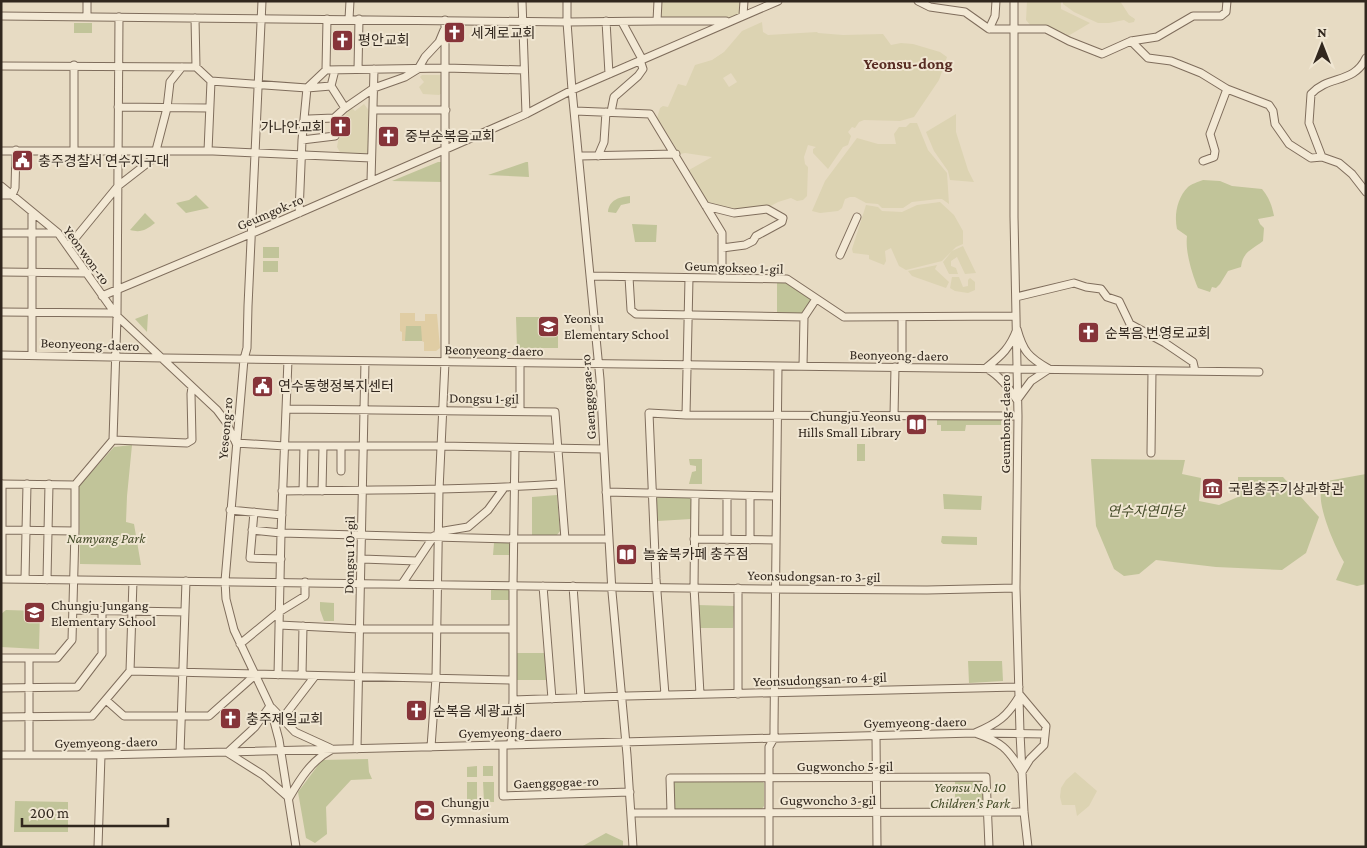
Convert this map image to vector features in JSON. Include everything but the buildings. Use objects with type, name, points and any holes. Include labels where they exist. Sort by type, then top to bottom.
[{"type":"street","points":[[87,1],[87,16]]},
{"type":"street","name":"Yeseong-ro","points":[[262,1],[251,234],[248,348],[244,359],[225,580],[230,616],[240,644],[270,706],[281,751],[296,847]]},
{"type":"street","points":[[349,19],[350,1]]},
{"type":"street","points":[[522,1],[526,114]]},
{"type":"street","name":"Gaenggogae-ro","points":[[567,1],[572,90],[599,364],[612,586],[633,847]]},
{"type":"street","points":[[657,21],[658,1]]},
{"type":"street","points":[[743,15],[744,1]]},
{"type":"street","name":"Geumgok-ro","points":[[102,296],[446,150],[526,114],[572,90],[778,1]]},
{"type":"street","points":[[918,1],[930,7],[965,12],[989,29],[1046,29],[1069,41],[1102,54],[1131,41],[1157,37],[1193,16],[1221,16],[1226,12],[1227,1]]},
{"type":"street","points":[[989,29],[995,16],[996,1]]},
{"type":"street","name":"Geumbong-daero","points":[[1014,1],[1018,400],[1016,588],[1020,733],[1024,812],[1028,847]]},
{"type":"street","points":[[1,16],[359,19],[445,23],[729,21]]},
{"type":"street","points":[[1,658],[57,658],[72,640],[75,485],[113,440],[116,357],[119,17]]},
{"type":"street","points":[[194,18],[196,67]]},
{"type":"street","points":[[326,70],[327,19]]},
{"type":"street","points":[[358,70],[359,19]]},
{"type":"street","points":[[606,22],[609,74]]},
{"type":"street","points":[[598,156],[604,142],[608,112],[614,97],[638,76],[643,68],[641,60],[622,22]]},
{"type":"street","points":[[431,747],[436,678],[437,535],[445,362],[445,23]]},
{"type":"street","points":[[303,122],[309,119],[334,118],[374,88],[418,69],[425,57],[439,42],[445,23]]},
{"type":"street","points":[[1131,41],[1148,58],[1171,62],[1201,73],[1227,89],[1269,105],[1273,111],[1275,124],[1289,144],[1311,158],[1322,157],[1339,163],[1352,174],[1366,192]]},
{"type":"street","points":[[1322,157],[1309,123],[1312,94],[1322,85],[1359,71],[1366,58]]},
{"type":"street","points":[[74,65],[74,150]]},
{"type":"street","points":[[1,66],[196,67],[211,81],[259,86],[307,88],[331,86]]},
{"type":"street","points":[[68,247],[118,186],[154,158],[167,108],[170,82],[182,67]]},
{"type":"street","points":[[299,213],[303,122],[307,88],[326,70],[445,68],[524,70]]},
{"type":"street","points":[[335,70],[331,86],[345,108]]},
{"type":"street","points":[[371,181],[374,70]]},
{"type":"street","points":[[208,150],[211,81]]},
{"type":"street","points":[[1203,161],[1214,157],[1215,151],[1210,134],[1227,89]]},
{"type":"street","points":[[118,107],[209,108]]},
{"type":"street","points":[[373,110],[446,110]]},
{"type":"street","points":[[575,111],[650,114],[676,154],[722,233],[722,278]]},
{"type":"street","points":[[302,140],[335,136]]},
{"type":"street","points":[[1,150],[208,150],[372,158]]},
{"type":"street","points":[[1,195],[12,195],[15,188],[16,150]]},
{"type":"street","points":[[579,156],[676,154]]},
{"type":"street","name":"Yeonwon-ro","points":[[1,186],[58,233],[116,314],[164,358],[223,417],[236,443]]},
{"type":"street","points":[[706,206],[734,213],[767,209],[783,218],[782,222],[756,236],[753,241],[745,245],[722,248]]},
{"type":"street","points":[[32,212],[32,355]]},
{"type":"street","points":[[840,256],[858,217]]},
{"type":"street","points":[[1,233],[58,233]]},
{"type":"street","points":[[1,272],[88,273]]},
{"type":"street","name":"Geumgokseo 1-gil","points":[[590,276],[787,279],[844,317],[1016,316]]},
{"type":"street","points":[[629,277],[631,307],[634,313],[804,317]]},
{"type":"street","points":[[686,415],[689,278]]},
{"type":"street","points":[[1016,297],[1074,283],[1101,289],[1107,297],[1119,301],[1130,324],[1165,343],[1193,362],[1195,371]]},
{"type":"street","points":[[804,366],[804,317],[816,299]]},
{"type":"street","points":[[1,312],[116,314]]},
{"type":"street","points":[[894,416],[902,316]]},
{"type":"street","points":[[1017,329],[1021,345],[1028,355],[1048,369],[1031,381],[1018,400],[996,374],[986,368],[1003,354],[1011,344],[1017,329]]},
{"type":"street","name":"Beonyeong-daero","points":[[1,355],[1259,372]]},
{"type":"street","points":[[278,675],[282,491],[288,360]]},
{"type":"street","name":"Dongsu 10-gil","points":[[357,749],[366,361]]},
{"type":"street","points":[[520,362],[520,411]]},
{"type":"street","points":[[769,847],[769,747],[774,738],[778,366]]},
{"type":"street","points":[[1151,453],[1152,370]]},
{"type":"street","points":[[113,440],[188,443],[192,440],[192,387]]},
{"type":"street","name":"Dongsu 1-gil","points":[[287,409],[555,412],[565,539]]},
{"type":"street","points":[[665,695],[657,587],[649,413],[777,416],[1018,416]]},
{"type":"street","points":[[236,443],[285,446],[603,449]]},
{"type":"street","points":[[303,490],[304,446]]},
{"type":"street","points":[[322,491],[323,446]]},
{"type":"street","points":[[341,446],[341,472]]},
{"type":"street","points":[[512,745],[515,448]]},
{"type":"street","points":[[2,579],[2,484],[75,485]]},
{"type":"street","points":[[25,579],[27,484]]},
{"type":"street","points":[[47,580],[48,484]]},
{"type":"street","points":[[282,491],[439,490],[560,484]]},
{"type":"street","points":[[402,584],[417,560],[437,535],[468,527],[488,510],[504,488]]},
{"type":"street","points":[[606,492],[776,496]]},
{"type":"street","points":[[695,495],[694,587],[700,694]]},
{"type":"street","points":[[727,496],[727,540]]},
{"type":"street","points":[[750,496],[750,540]]},
{"type":"street","points":[[230,510],[282,515]]},
{"type":"street","points":[[254,512],[250,558],[280,559]]},
{"type":"street","points":[[2,530],[75,531]]},
{"type":"street","points":[[252,530],[281,533],[437,535],[514,539],[609,539]]},
{"type":"street","points":[[694,539],[776,540]]},
{"type":"street","points":[[362,559],[417,560]]},
{"type":"street","name":"Yeonsudongsan-ro 3-gil","points":[[2,579],[225,580],[361,584],[775,589],[927,590],[1016,588]]},
{"type":"street","points":[[1,717],[92,716],[130,671],[133,581]]},
{"type":"street","points":[[180,753],[186,581]]},
{"type":"street","points":[[240,644],[279,612],[305,596],[305,582]]},
{"type":"street","points":[[543,586],[552,699]]},
{"type":"street","points":[[573,586],[581,698]]},
{"type":"street","points":[[738,588],[738,694]]},
{"type":"street","points":[[73,610],[185,612]]},
{"type":"street","points":[[1,688],[77,687],[102,654],[102,611]]},
{"type":"street","points":[[279,625],[359,629],[513,629]]},
{"type":"street","points":[[302,675],[303,626]]},
{"type":"street","points":[[29,658],[29,755]]},
{"type":"street","points":[[130,671],[513,680]]},
{"type":"street","points":[[106,700],[124,716],[209,716],[256,675]]},
{"type":"street","points":[[282,719],[315,676]]},
{"type":"street","points":[[1020,691],[1046,726],[1044,745],[1030,759],[1022,772],[1006,748],[988,737],[975,733],[998,722],[1010,710],[1020,691]]},
{"type":"street","name":"Yeonsudongsan-ro 4-gil","points":[[513,700],[700,694],[1020,691]]},
{"type":"street","points":[[270,706],[295,732],[332,750],[318,757],[288,798],[263,775],[228,752],[255,727],[270,706]]},
{"type":"street","name":"Gyemyeong-daero","points":[[1,755],[101,755],[332,750],[975,733],[1045,734]]},
{"type":"street","points":[[876,735],[877,847]]},
{"type":"street","name":"Gaenggogae-ro","points":[[503,745],[504,796],[630,792]]},
{"type":"street","points":[[98,847],[101,755]]},
{"type":"street","name":"Gugwoncho 5-gil","points":[[671,812],[670,778],[986,777],[989,847]]},
{"type":"street","name":"Gugwoncho 3-gil","points":[[631,812],[1024,812]]},
{"type":"shaded area","points":[[662,1],[740,1],[741,12],[729,20],[663,19],[661,16]]},
{"type":"shaded area","points":[[1027,1],[1061,1],[1061,9],[1090,23],[1068,36],[1045,25],[1031,26],[1026,20]]},
{"type":"shaded area","points":[[1063,1],[1120,1],[1129,15],[1135,19],[1134,22],[1129,23],[1124,20],[1098,23],[1074,12],[1063,4]]},
{"type":"shaded area","points":[[762,22],[763,32],[768,35],[817,32],[843,35],[883,34],[891,45],[901,43],[913,44],[940,52],[947,57],[939,80],[914,117],[900,121],[864,120],[859,122],[855,128],[852,127],[848,132],[851,136],[848,145],[843,147],[828,169],[813,153],[813,149],[816,147],[808,145],[804,157],[805,164],[808,167],[807,196],[803,200],[797,201],[791,198],[769,207],[734,211],[708,203],[689,170],[712,157],[680,154],[657,118],[660,108],[663,106],[668,107],[678,84],[686,86],[695,65],[712,60],[724,52],[742,31]],"holes":[[[731,73],[737,82],[729,87],[723,78]]]},
{"type":"shaded area","points":[[422,75],[441,75],[443,77],[442,93],[439,95],[423,94],[419,87],[424,82],[420,77]]},
{"type":"shaded area","points":[[364,104],[370,112],[369,152],[365,155],[341,154],[337,147],[339,135],[350,136],[348,123],[344,117],[351,107],[355,111]]},
{"type":"shaded area","points":[[956,114],[956,132],[968,170],[974,182],[950,180],[948,171],[934,151],[926,132]]},
{"type":"shaded area","points":[[910,123],[917,123],[928,150],[947,173],[949,204],[942,199],[938,199],[912,202],[903,208],[882,208],[878,204],[866,203],[855,197],[850,197],[845,199],[842,208],[838,211],[820,213],[812,211],[825,181],[857,138],[878,144],[896,144],[894,134],[899,127],[906,127]]},
{"type":"shaded area","points":[[940,202],[954,215],[963,231],[963,244],[956,247],[942,261],[906,270],[899,266],[891,248],[885,251],[886,261],[884,265],[869,259],[869,255],[853,253],[852,249],[866,205],[878,207],[882,211],[902,212],[917,205]]},
{"type":"shaded area","points":[[963,246],[976,273],[965,274],[957,257],[951,261],[951,266],[956,268],[958,274],[949,274],[943,262],[952,251]]},
{"type":"shaded area","points":[[937,265],[935,269],[949,282],[946,288],[912,276],[908,271]]},
{"type":"shaded area","points":[[952,277],[959,277],[963,287],[968,286],[970,278],[975,282],[975,290],[968,293],[955,291],[950,288]]},
{"type":"shaded area","points":[[1075,772],[1097,791],[1089,806],[1077,816],[1075,805],[1062,805],[1060,797],[1061,788],[1066,780]]},
{"type":"green space","points":[[74,23],[92,23],[92,33],[74,33]]},
{"type":"green space","points":[[442,162],[443,182],[392,181]]},
{"type":"green space","points":[[528,162],[529,177],[488,175]]},
{"type":"green space","points":[[1203,180],[1220,181],[1232,186],[1262,189],[1267,195],[1274,216],[1258,219],[1264,228],[1263,241],[1246,254],[1241,267],[1228,271],[1220,284],[1216,288],[1212,287],[1210,292],[1198,288],[1193,276],[1187,248],[1187,236],[1177,229],[1176,224],[1177,207],[1184,191],[1189,186]]},
{"type":"green space","points":[[196,195],[209,208],[186,213],[176,203],[189,200]]},
{"type":"green space","points":[[630,196],[630,203],[621,205],[616,213],[608,212],[612,202],[622,197]]},
{"type":"green space","points":[[145,213],[155,223],[143,230],[130,230]]},
{"type":"green space","points":[[632,224],[657,225],[656,242],[635,242]]},
{"type":"green space","points":[[263,247],[279,247],[279,258],[263,258]]},
{"type":"green space","points":[[263,261],[278,261],[278,272],[263,272]]},
{"type":"green space","points":[[777,279],[787,279],[811,295],[810,303],[802,314],[777,314]]},
{"type":"green space","points":[[148,314],[147,332],[135,319]]},
{"type":"green space","points":[[516,317],[558,317],[558,348],[517,348]]},
{"type":"green space","points":[[405,326],[422,326],[422,341],[405,341]]},
{"type":"green space","points":[[937,419],[1001,419],[1001,425],[966,425],[965,431],[941,431],[941,425],[937,425]]},
{"type":"green space","points":[[857,444],[865,444],[865,461],[857,461]]},
{"type":"green space","name":"Namyang Park","points":[[132,445],[126,522],[134,524],[141,565],[80,564],[79,486],[114,447]]},
{"type":"green space","points":[[689,459],[702,459],[702,484],[689,484],[692,472],[696,471],[696,466],[690,465]]},
{"type":"green space","name":"연수자연마당","points":[[1091,459],[1185,460],[1182,474],[1201,478],[1199,501],[1219,505],[1238,497],[1238,477],[1283,477],[1319,517],[1306,553],[1282,570],[1216,567],[1156,560],[1139,574],[1124,576],[1114,569],[1096,526]]},
{"type":"green space","points":[[1366,474],[1366,584],[1357,586],[1336,580],[1344,562],[1336,547],[1325,517],[1321,491],[1327,481]]},
{"type":"green space","points":[[943,494],[982,496],[981,510],[944,509]]},
{"type":"green space","points":[[557,495],[560,531],[557,535],[532,535],[532,497]]},
{"type":"green space","points":[[655,497],[689,497],[691,499],[691,519],[658,521]]},
{"type":"green space","points":[[942,536],[977,537],[977,545],[943,544],[941,542]]},
{"type":"green space","points":[[494,543],[510,543],[510,555],[493,555]]},
{"type":"green space","points":[[491,590],[510,590],[510,600],[491,600]]},
{"type":"green space","points":[[320,602],[334,603],[334,621],[324,621],[320,610]]},
{"type":"green space","points":[[697,605],[734,606],[733,628],[699,628]]},
{"type":"green space","points":[[6,610],[40,611],[39,649],[1,647],[1,614]]},
{"type":"green space","points":[[516,653],[547,653],[549,680],[516,680]]},
{"type":"green space","points":[[968,661],[1002,661],[1003,681],[969,683]]},
{"type":"green space","points":[[368,759],[369,772],[372,779],[351,780],[326,807],[327,834],[315,843],[306,838],[298,792],[322,760]]},
{"type":"green space","points":[[477,766],[477,777],[467,777],[467,767]]},
{"type":"green space","points":[[483,766],[493,766],[493,776],[483,776]]},
{"type":"green space","name":"Yeonsu No. 10 Children's Park","points":[[955,779],[983,779],[985,810],[955,812]]},
{"type":"green space","points":[[762,781],[764,783],[764,806],[762,809],[676,810],[674,807],[673,785],[675,782]]},
{"type":"green space","points":[[467,782],[477,782],[477,802],[467,802]]},
{"type":"green space","points":[[483,782],[494,782],[494,802],[484,802]]},
{"type":"green space","points":[[15,801],[68,802],[68,832],[14,832]]},
{"type":"green space","points":[[606,833],[623,841],[623,847],[581,847]]},
{"type":"sand","points":[[400,313],[415,313],[415,321],[425,321],[425,314],[437,314],[440,348],[436,351],[424,351],[421,326],[406,326],[405,341],[402,341]]},
{"type":"place","name":"세계로교회","points":[[455,33]]},
{"type":"place","name":"평안교회","points":[[342,40]]},
{"type":"place","name":"가나안교회","points":[[341,127]]},
{"type":"place","name":"중부순복음교회","points":[[389,136]]},
{"type":"place","name":"충주경찰서 연수지구대","points":[[22,161]]},
{"type":"place","name":"Yeonsu Elementary School","points":[[548,326]]},
{"type":"place","name":"순복음 번영로교회","points":[[1089,333]]},
{"type":"place","name":"연수동행정복지센터","points":[[262,386]]},
{"type":"place","name":"Chungju Yeonsu Hills Small Library","points":[[917,424]]},
{"type":"place","name":"국립충주기상과학관","points":[[1212,489]]},
{"type":"place","name":"놀숲북카페 충주점","points":[[627,554]]},
{"type":"place","name":"Chungju Jungang Elementary School","points":[[35,613]]},
{"type":"place","name":"순복음 세광교회","points":[[417,711]]},
{"type":"place","name":"충주제일교회","points":[[230,719]]},
{"type":"place","name":"Chungju Gymnasium","points":[[425,810]]},
{"type":"district","name":"Yeonsu-dong","points":[[908,63]]}]
